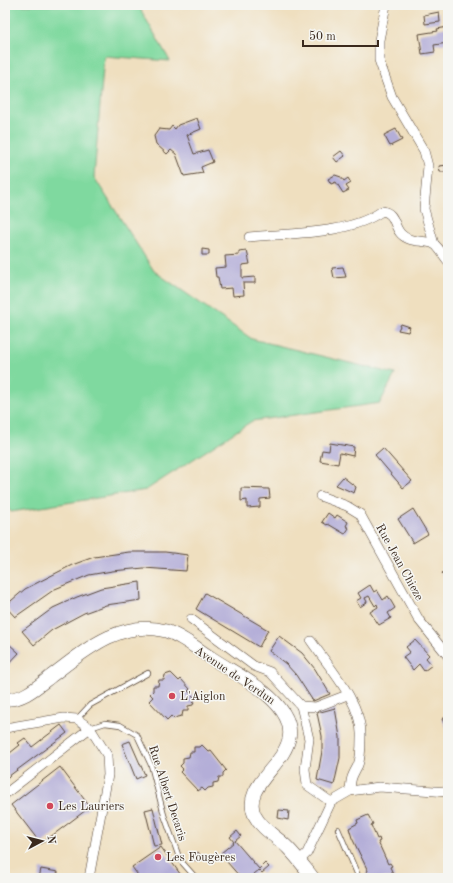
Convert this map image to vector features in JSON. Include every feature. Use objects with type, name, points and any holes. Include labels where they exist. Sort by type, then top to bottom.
[{"type":"main road","name":"Avenue de Verdun","points":[[5,699],[24,696],[94,644],[118,633],[143,629],[166,631],[180,639],[262,691],[281,707],[287,720],[289,736],[284,753],[255,790],[252,804],[255,816],[264,827],[288,847],[313,878]]},
{"type":"street","points":[[385,5],[379,40],[379,60],[392,97],[422,147],[426,158],[428,166],[424,209],[434,244],[448,261]]},
{"type":"street","points":[[249,237],[330,229],[356,224],[374,217],[382,211],[388,212],[394,218],[400,233],[407,239],[434,244]]},
{"type":"street","name":"Rue Jean Chieze","points":[[320,496],[347,506],[360,514],[419,620],[448,656]]},
{"type":"street","points":[[191,619],[254,666],[270,672],[301,706],[309,739],[305,769],[307,785],[331,802]]},
{"type":"street","points":[[311,641],[356,708],[362,736],[358,764],[352,774],[350,791]]},
{"type":"street","points":[[301,706],[316,707],[347,695]]},
{"type":"street","points":[[5,728],[64,718],[77,719],[90,728],[107,754],[108,775],[89,878]]},
{"type":"street","points":[[5,794],[90,728]]},
{"type":"street","points":[[299,861],[307,853],[331,802],[350,791],[379,787],[448,792]]},
{"type":"lane","points":[[77,719],[90,705],[148,673]]},
{"type":"lane","name":"Rue Albert Decaris","points":[[90,728],[105,723],[120,725],[137,735],[151,765],[164,815],[180,860],[196,878]]},
{"type":"lane","points":[[338,829],[359,878]]},
{"type":"green space","points":[[5,5],[138,5],[170,61],[104,56],[94,177],[154,271],[252,339],[395,374],[380,403],[252,421],[146,490],[11,512],[5,505]]},
{"type":"building","points":[[439,12],[440,22],[425,24],[424,15]]},
{"type":"building","points":[[448,27],[448,43],[434,45],[435,52],[422,54],[419,34],[438,31],[437,29]]},
{"type":"building","points":[[197,118],[201,129],[187,135],[194,154],[208,150],[213,162],[201,167],[203,173],[184,176],[176,154],[171,150],[167,154],[156,144],[154,136],[159,129],[169,130],[172,126],[175,129],[178,125]]},
{"type":"building","points":[[396,129],[402,140],[390,146],[384,135]]},
{"type":"building","points":[[341,151],[345,156],[337,162],[333,157]]},
{"type":"building","points":[[448,165],[448,172],[440,172],[439,166]]},
{"type":"building","points":[[335,175],[341,177],[344,181],[348,178],[351,183],[346,186],[349,190],[343,193],[336,182],[331,184],[328,179]]},
{"type":"building","points":[[202,249],[209,250],[209,255],[202,255]]},
{"type":"building","points":[[247,251],[250,264],[242,265],[242,278],[255,277],[255,283],[243,283],[244,295],[233,296],[232,288],[220,289],[215,268],[226,267],[225,256],[239,255],[239,252]]},
{"type":"building","points":[[343,267],[346,277],[334,278],[332,268]]},
{"type":"building","points":[[401,324],[410,327],[408,332],[398,330]]},
{"type":"building","points":[[330,443],[354,447],[353,456],[340,453],[338,464],[320,461],[322,450],[329,451]]},
{"type":"building","points":[[383,448],[412,481],[403,488],[375,455]]},
{"type":"building","points":[[343,477],[356,487],[354,493],[336,485]]},
{"type":"building","points":[[241,488],[269,489],[270,498],[260,499],[260,507],[247,508],[247,500],[241,501]]},
{"type":"building","points":[[413,509],[428,534],[413,543],[398,519]]},
{"type":"building","points":[[328,513],[335,518],[337,515],[348,522],[346,526],[349,528],[345,534],[322,522]]},
{"type":"building","points":[[129,552],[165,552],[188,555],[186,571],[144,568],[89,575],[55,589],[15,617],[5,606],[25,589],[72,565],[94,557]]},
{"type":"building","points":[[448,570],[448,583],[442,573]]},
{"type":"building","points":[[140,582],[141,600],[106,605],[84,613],[52,630],[34,645],[22,631],[53,608],[77,597],[101,588]]},
{"type":"building","points":[[370,585],[374,592],[377,590],[383,600],[388,596],[395,608],[388,613],[391,618],[379,625],[370,612],[378,607],[377,604],[375,606],[369,596],[365,598],[367,602],[360,607],[356,601],[361,598],[358,593]]},
{"type":"building","points":[[205,593],[268,630],[259,647],[196,609]]},
{"type":"building","points":[[279,636],[302,653],[315,669],[330,694],[313,701],[296,675],[286,664],[269,651]]},
{"type":"building","points":[[415,640],[429,655],[426,658],[432,665],[424,671],[419,664],[413,670],[403,657],[410,652],[406,647]]},
{"type":"building","points":[[8,643],[19,653],[5,668],[5,647]]},
{"type":"building","name":"L'Aiglon","points":[[171,673],[179,681],[181,679],[190,689],[188,691],[195,698],[193,705],[188,706],[188,711],[183,711],[182,716],[174,719],[171,716],[167,720],[149,701],[153,697],[150,694],[153,691],[153,686],[158,686],[159,680],[164,680],[165,675]]},
{"type":"building","points":[[335,708],[340,737],[340,758],[334,785],[317,780],[322,751],[322,736],[317,713]]},
{"type":"building","points":[[448,716],[448,730],[442,719]]},
{"type":"building","points":[[61,725],[67,733],[5,779],[5,757],[20,745],[18,743],[25,738],[32,747]]},
{"type":"building","points":[[130,741],[145,775],[136,779],[122,744]]},
{"type":"building","points":[[202,745],[209,752],[211,751],[226,770],[223,773],[223,777],[219,777],[218,782],[213,783],[213,787],[208,788],[205,791],[202,788],[198,791],[180,772],[183,769],[180,766],[183,763],[183,758],[189,757],[190,752],[194,752],[194,747],[200,747]]},
{"type":"building","name":"Les Lauriers","points":[[60,767],[90,807],[41,844],[11,805]]},
{"type":"building","points":[[153,808],[162,845],[154,846],[145,810]]},
{"type":"building","points":[[279,810],[289,811],[288,820],[278,818]]},
{"type":"building","points":[[368,815],[373,824],[371,825],[377,839],[379,838],[380,841],[378,842],[388,864],[390,863],[392,866],[390,867],[395,878],[369,878],[366,872],[368,871],[352,838],[349,828],[358,823],[357,820]]},
{"type":"building","points":[[237,831],[241,836],[235,841],[259,869],[265,863],[269,867],[262,873],[259,870],[249,878],[241,878],[220,854],[234,842],[230,837]]},
{"type":"building","name":"Les Fougères","points":[[161,847],[183,878],[140,878],[132,867]]},
{"type":"building","points":[[198,852],[201,857],[196,861],[193,856]]},
{"type":"building","points":[[41,869],[58,872],[57,878],[39,878]]},
{"type":"place","name":"L'Aiglon","points":[[172,696]]},
{"type":"place","name":"Les Lauriers","points":[[50,806]]},
{"type":"place","name":"Les Fougères","points":[[158,857]]}]
